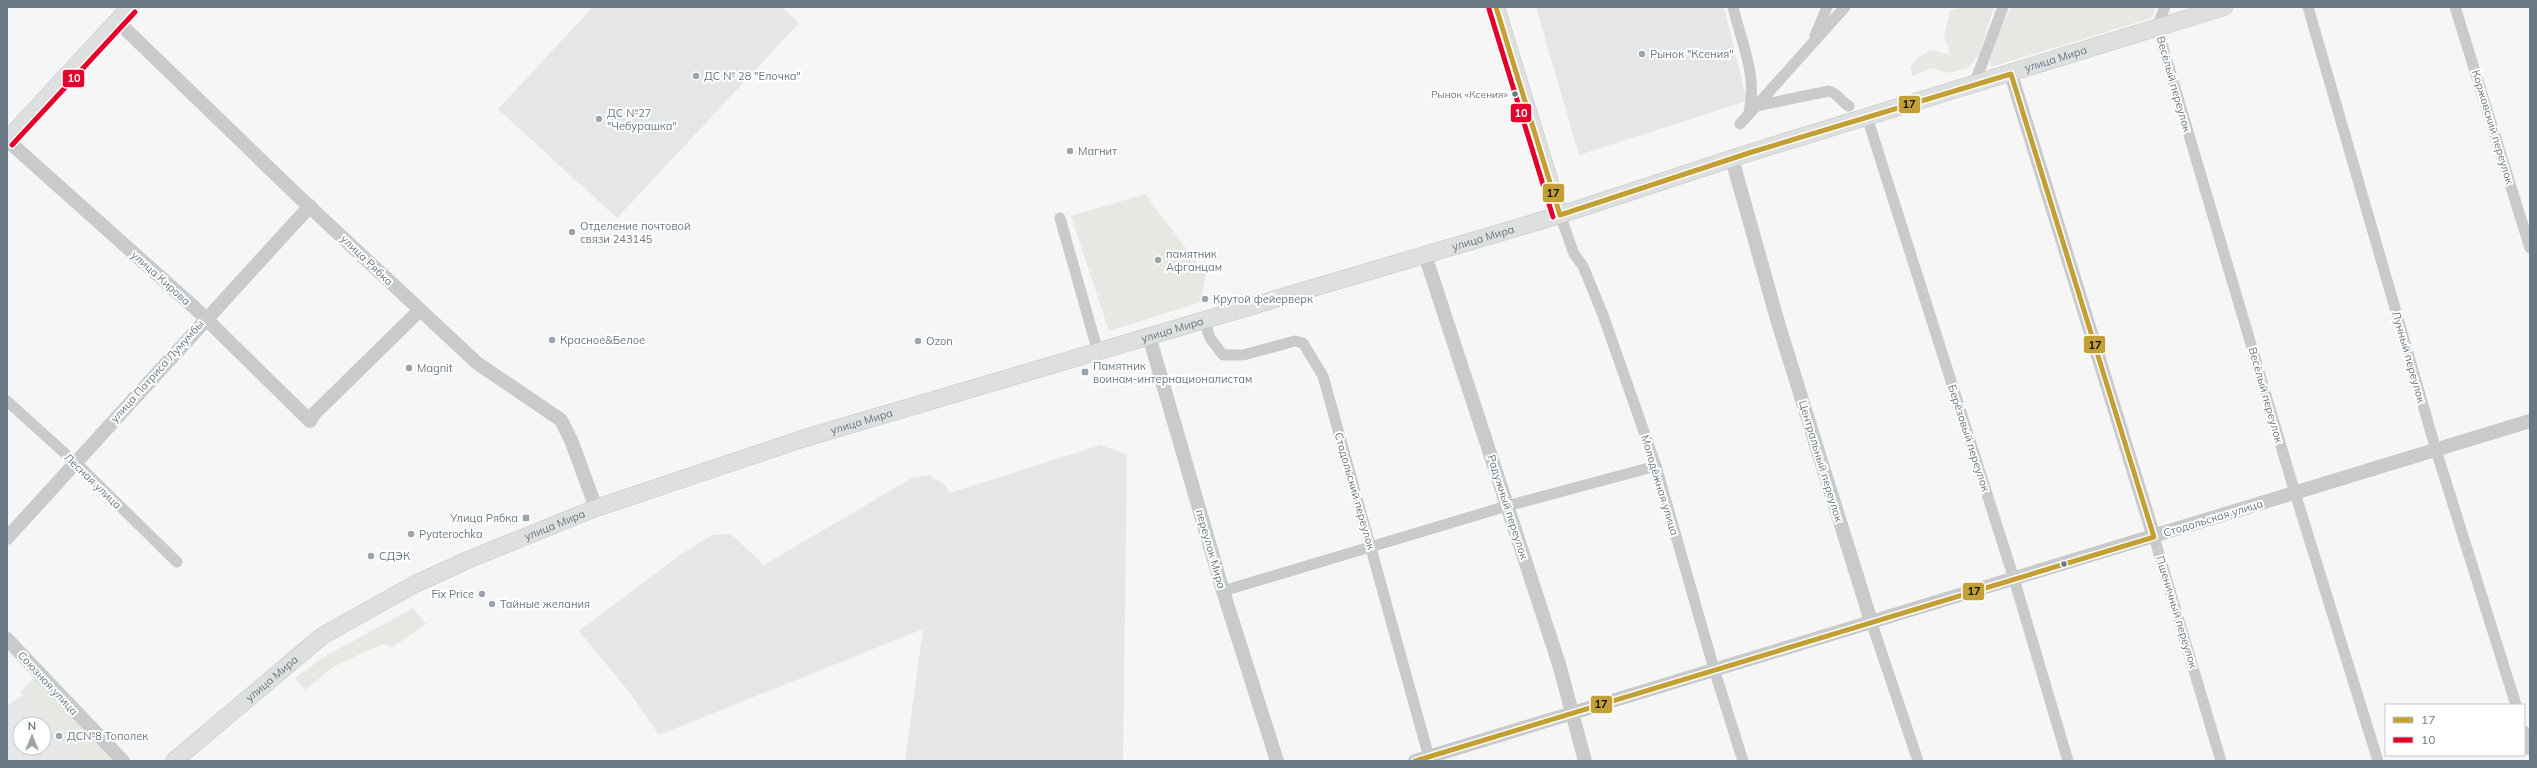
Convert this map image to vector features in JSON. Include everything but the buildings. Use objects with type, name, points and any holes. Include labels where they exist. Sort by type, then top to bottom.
[{"type":"main road","points":[[7,140],[130,7]]},
{"type":"main road","points":[[1496,7],[1560,215]]},
{"type":"main road","name":"улица Мира","points":[[174,761],[322,636],[416,584],[470,559],[596,508],[805,438],[1560,215],[1732,159],[2224,7]]},
{"type":"street","points":[[1733,7],[1752,79],[1752,109]]},
{"type":"street","points":[[1811,46],[1827,7]]},
{"type":"street","points":[[1740,124],[1845,7]]},
{"type":"street","points":[[1974,85],[2003,7]]},
{"type":"street","points":[[2158,27],[2165,7]]},
{"type":"street","name":"Лунный переулок","points":[[2308,7],[2436,450],[2516,704]]},
{"type":"street","name":"Коржовский переулок","points":[[2455,7],[2530,248]]},
{"type":"street","name":"улица Рябка","points":[[117,21],[419,311],[477,363],[561,420],[571,440],[596,508]]},
{"type":"street","name":"Весёлый переулок","points":[[2158,27],[2295,493],[2378,761]]},
{"type":"street","name":"Пшеничный переулок","points":[[2011,74],[2154,537],[2221,761]]},
{"type":"street","points":[[1752,109],[1830,91],[1834,92],[1843,103],[1850,106]]},
{"type":"street","name":"Берёзовый переулок","points":[[1867,117],[2014,579],[2068,761]]},
{"type":"street","name":"улица Кирова","points":[[7,140],[205,319],[310,421],[315,413],[419,311]]},
{"type":"street","name":"Центральный переулок","points":[[1732,159],[1779,326],[1871,621],[1917,759]]},
{"type":"street","name":"улица Патриса Лумумбы","points":[[7,538],[74,462],[310,206]]},
{"type":"street","name":"Молодёжная улица","points":[[1560,215],[1574,254],[1583,266],[1603,315],[1656,466],[1714,669],[1743,761]]},
{"type":"street","points":[[1060,218],[1098,352]]},
{"type":"street","name":"Радужный переулок","points":[[1425,255],[1559,664],[1584,761]]},
{"type":"street","name":"Стодольский переулок","points":[[1204,320],[1210,338],[1224,354],[1243,355],[1295,341],[1303,344],[1313,357],[1323,376],[1430,759]]},
{"type":"street","name":"переулок Мира","points":[[1150,336],[1223,592],[1277,761]]},
{"type":"street","name":"Лесная улица","points":[[7,401],[74,462],[177,562]]},
{"type":"street","name":"Стодольская улица","points":[[1415,761],[1430,759],[1571,712],[2154,537],[2530,422]]},
{"type":"street","points":[[1223,592],[1507,506],[1656,466]]},
{"type":"street","name":"Союзная улица","points":[[7,639],[123,761]]},
{"type":"street","points":[[2525,734],[2530,750]]},
{"type":"shaded area","points":[[593,7],[782,7],[799,23],[617,218],[498,109]]},
{"type":"shaded area","name":"Рынок \"Ксения\"","points":[[1536,7],[1724,7],[1747,101],[1579,155]]},
{"type":"shaded area","points":[[1962,7],[1994,7],[1979,55],[1968,68],[1948,73],[1931,68],[1913,76],[1910,68],[1916,59],[1930,50],[1951,55],[1944,36],[1950,11]]},
{"type":"shaded area","points":[[2011,7],[2156,7],[2152,18],[1991,67],[1989,54]]},
{"type":"shaded area","points":[[1145,194],[1206,275],[1201,302],[1109,331],[1071,216]]},
{"type":"shaded area","points":[[1100,445],[1127,454],[1123,761],[905,761],[923,629],[659,735],[631,694],[579,631],[680,555],[712,535],[731,534],[764,565],[912,478],[929,475],[943,483],[950,493]]},
{"type":"shaded area","points":[[413,608],[426,624],[393,647],[382,644],[333,667],[305,690],[295,678],[324,657]]},
{"type":"shaded area","points":[[35,677],[112,761],[68,761],[78,751],[52,725],[52,716],[44,716],[20,692]]},
{"type":"shaded area","name":"ДС№8 Тополек","points":[[31,689],[96,761],[7,761],[7,706]]},
{"type":"transit line","name":"17","points":[[1415,761],[2154,537],[2011,74],[1752,152],[1560,215],[1496,7]]},
{"type":"transit line","name":"10","points":[[1489,9],[1553,217]]},
{"type":"transit line","name":"10","points":[[12,145],[135,12]]},
{"type":"place","name":"Рынок \"Ксения\"","points":[[1642,54]]},
{"type":"place","name":"ДС № 28 \"Елочка\"","points":[[696,76]]},
{"type":"place","name":"Рынок «Ксения»","points":[[1515,94]]},
{"type":"place","name":"ДС №27 \"Чебурашка\"","points":[[599,119]]},
{"type":"place","name":"Магнит","points":[[1070,151]]},
{"type":"place","name":"Отделение почтовой связи 243145","points":[[572,232]]},
{"type":"place","name":"памятник Афганцам","points":[[1158,260]]},
{"type":"place","name":"Крутой фейерверк","points":[[1205,299]]},
{"type":"place","name":"Красное&Белое","points":[[552,340]]},
{"type":"place","name":"Ozon","points":[[918,341]]},
{"type":"place","name":"Magnit","points":[[409,368]]},
{"type":"place","name":"Памятник воинам‐интернационалистам","points":[[1085,372]]},
{"type":"place","name":"Улица Рябка","points":[[526,518]]},
{"type":"place","name":"Pyaterochka","points":[[411,534]]},
{"type":"place","name":"СДЭК","points":[[371,556]]},
{"type":"place","name":"Fix Price","points":[[482,594]]},
{"type":"place","name":"Тайные желания","points":[[492,604]]},
{"type":"place","name":"ДС№8 Тополек","points":[[59,736]]}]
